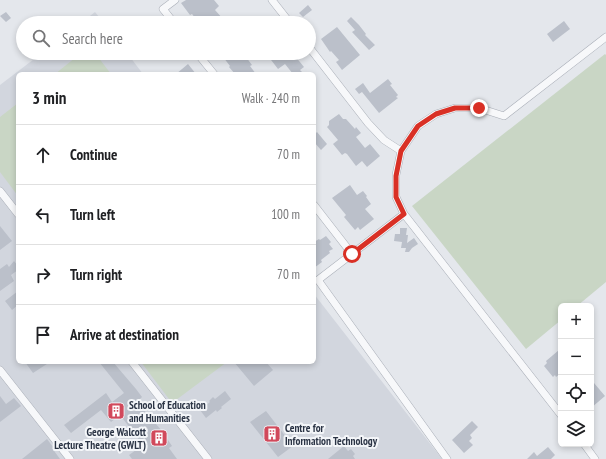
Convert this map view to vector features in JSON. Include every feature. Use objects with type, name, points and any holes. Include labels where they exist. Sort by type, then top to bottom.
[{"type":"street","points":[[168,16],[163,9],[175,0]]},
{"type":"street","points":[[272,0],[285,16]]},
{"type":"street","points":[[558,411],[404,214],[396,197],[396,176],[401,151],[418,126],[436,114],[455,108],[479,108],[504,116],[606,37]]},
{"type":"street","points":[[316,56],[368,123],[384,140],[401,151]]},
{"type":"street","points":[[203,60],[212,72]]},
{"type":"street","points":[[0,191],[16,211]]},
{"type":"street","points":[[316,208],[352,254]]},
{"type":"street","points":[[404,214],[318,280],[447,459]]},
{"type":"street","points":[[134,364],[208,459]]},
{"type":"street","points":[[0,370],[70,459]]},
{"type":"street","points":[[586,447],[593,458]]},
{"type":"shaded area","points":[[95,12],[98,16],[90,16]]},
{"type":"shaded area","points":[[33,60],[132,60],[141,72],[17,72]]},
{"type":"shaded area","points":[[16,73],[16,364],[316,364],[316,297],[442,459],[0,459],[0,85]]},
{"type":"green space","points":[[605,54],[606,55],[606,282],[581,303],[558,303],[558,322],[526,349],[412,206]]},
{"type":"green space","points":[[72,60],[100,60],[109,72],[57,72]]},
{"type":"green space","points":[[16,105],[16,193],[0,172],[0,117]]},
{"type":"green space","points":[[143,364],[224,364],[172,403]]},
{"type":"building","points":[[186,0],[214,0],[219,6],[215,10],[220,16],[190,15],[181,3]]},
{"type":"building","points":[[308,5],[312,10],[304,16],[299,13]]},
{"type":"building","points":[[6,12],[11,18],[6,22],[0,16]]},
{"type":"building","points":[[351,17],[375,45],[369,50],[352,32],[355,30],[347,21]]},
{"type":"building","points":[[564,21],[570,29],[553,42],[547,34]]},
{"type":"building","points":[[337,27],[360,55],[342,70],[336,62],[339,60],[331,51],[330,52],[321,39]]},
{"type":"building","points":[[225,60],[248,60],[252,65],[250,66],[254,72],[233,72],[229,67],[230,66]]},
{"type":"building","points":[[271,60],[298,60],[304,67],[300,70],[302,72],[291,72],[285,64],[278,69]]},
{"type":"building","points":[[188,64],[194,72],[178,72]]},
{"type":"building","points":[[388,79],[392,84],[390,85],[398,95],[396,97],[398,98],[379,113],[362,92],[359,94],[355,89],[363,83],[370,93]]},
{"type":"building","points":[[339,114],[355,129],[356,127],[361,133],[356,137],[365,148],[370,144],[380,156],[367,167],[362,161],[356,166],[347,154],[345,153],[342,155],[333,144],[338,140],[327,127],[329,125],[329,121]]},
{"type":"building","points":[[317,132],[327,144],[321,150],[316,144]]},
{"type":"building","points":[[350,185],[357,195],[363,191],[371,204],[365,209],[374,219],[360,230],[358,227],[355,230],[344,217],[346,215],[332,198]]},
{"type":"building","points":[[0,226],[12,241],[0,250]]},
{"type":"building","points":[[400,228],[407,228],[407,243],[414,238],[418,244],[409,252],[405,252],[406,248],[401,248],[402,242],[394,241],[395,234],[400,234]]},
{"type":"building","points":[[326,236],[331,242],[329,244],[333,249],[329,251],[330,253],[321,260],[322,262],[316,266],[316,241]]},
{"type":"building","points":[[14,261],[16,264],[16,271],[11,275],[14,281],[0,291],[0,269],[7,264],[9,267]]},
{"type":"building","points":[[16,293],[16,307],[12,310],[5,301]]},
{"type":"building","points":[[558,351],[558,375],[556,377],[555,375],[553,377],[544,366],[547,363],[546,361]]},
{"type":"building","points":[[26,364],[47,364],[33,373]]},
{"type":"building","points":[[101,364],[115,364],[136,389],[142,397],[137,402],[162,431],[172,446],[169,448],[177,459],[132,459],[129,455],[143,445],[120,415],[111,422],[101,410],[71,433],[64,425],[106,393],[112,402],[124,393]]},
{"type":"building","points":[[236,364],[268,364],[273,370],[254,386]]},
{"type":"building","points":[[594,383],[605,396],[594,405]]},
{"type":"building","points":[[225,391],[231,399],[217,412],[216,410],[206,418],[200,410],[210,402],[209,401],[213,397],[215,399]]},
{"type":"building","points":[[0,396],[6,404],[14,398],[21,406],[0,422]]},
{"type":"building","name":"Centre for Information Technology","points":[[266,411],[293,446],[278,457],[250,422]]},
{"type":"building","points":[[472,421],[478,427],[470,435],[472,438],[469,441],[473,445],[464,453],[452,440]]},
{"type":"building","points":[[47,439],[60,459],[22,459]]},
{"type":"building","points":[[344,446],[348,451],[351,449],[355,454],[353,456],[355,459],[328,459]]},
{"type":"building","points":[[548,447],[555,455],[551,459],[527,459],[534,452],[537,456]]},
{"type":"place","name":"School of Education and Humanities","points":[[116,411]]},
{"type":"place","name":"Centre for Information Technology","points":[[272,434]]},
{"type":"place","name":"George Walcott Lecture Theatre (GWLT)","points":[[159,438]]},
{"type":"route","points":[[352,254],[404,214],[396,197],[396,176],[401,151],[418,126],[436,114],[455,108],[479,108]]}]
